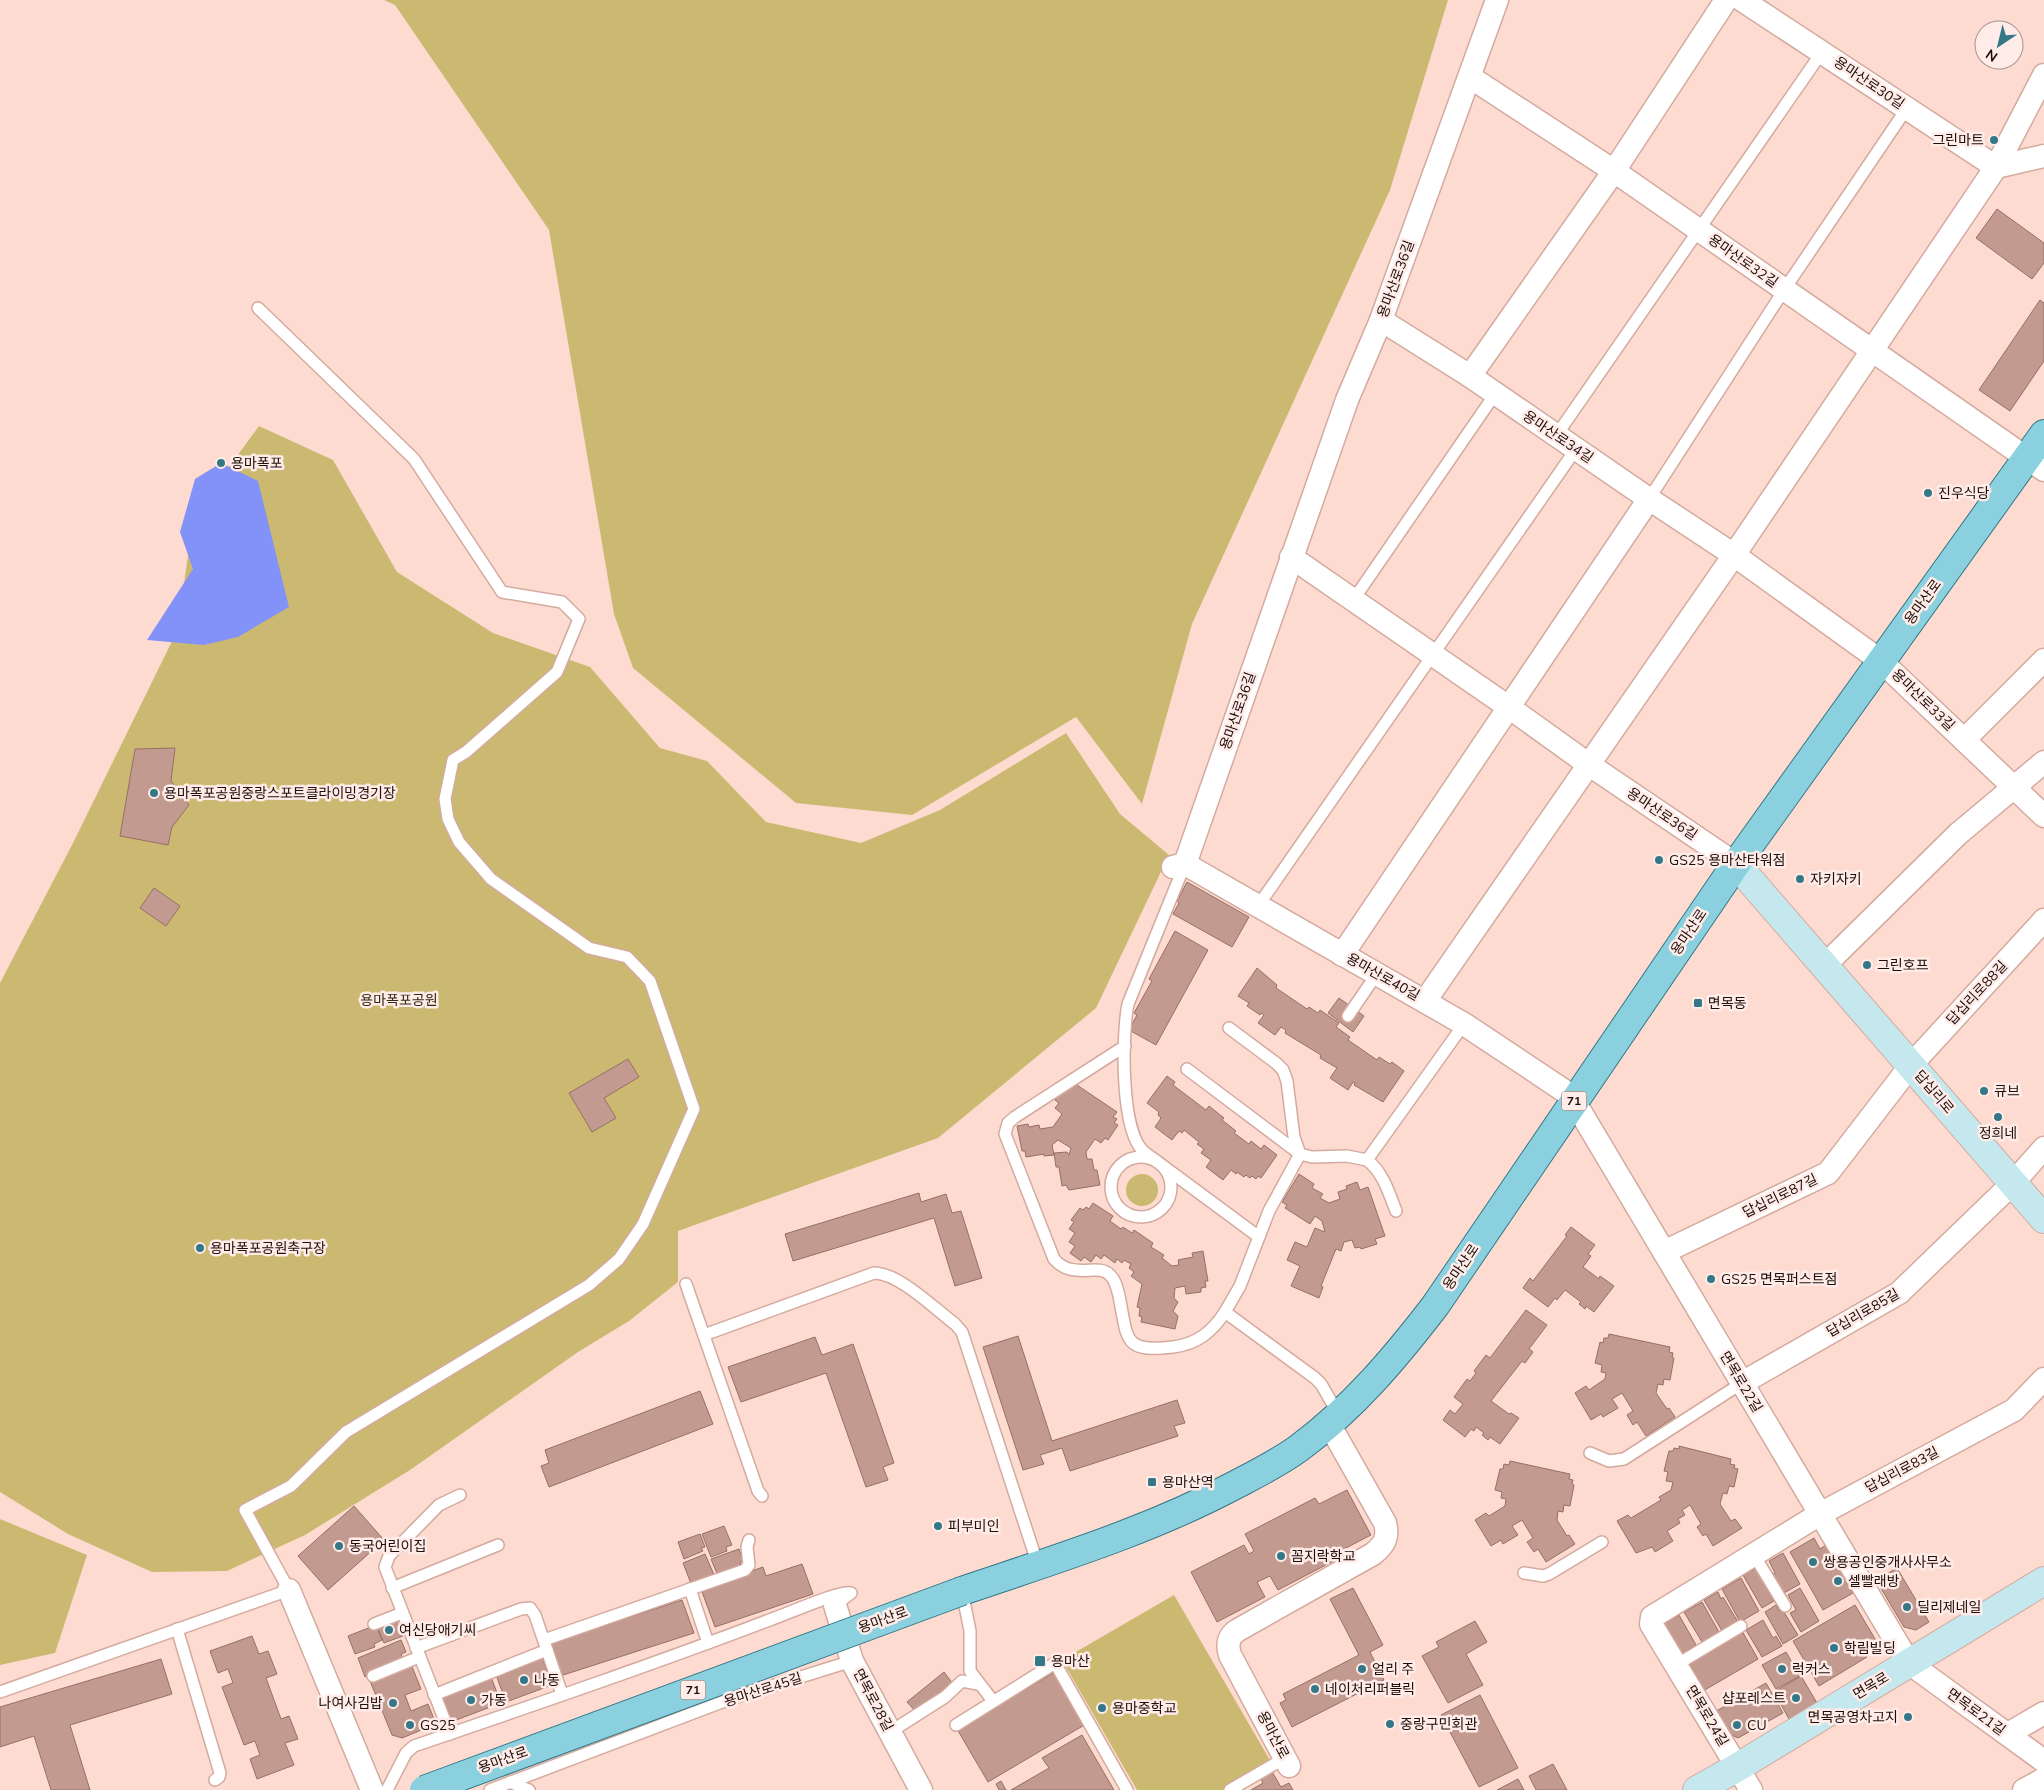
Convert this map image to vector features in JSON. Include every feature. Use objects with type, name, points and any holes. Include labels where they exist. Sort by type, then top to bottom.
[{"type":"main road","name":"용마산로","points":[[424,1790],[962,1591],[1122,1537],[1168,1519],[1254,1475],[1298,1448],[1334,1419],[1384,1370],[1430,1313],[1736,864],[1881,661],[2040,447]]},
{"type":"street","name":"용마산로36길","points":[[1179,865],[1348,400],[1381,320],[1497,0]]},
{"type":"street","points":[[1470,376],[1614,172],[1726,0]]},
{"type":"street","name":"용마산로30길","points":[[1742,0],[1996,167]]},
{"type":"street","points":[[1425,1001],[1734,555],[1996,167],[2044,75]]},
{"type":"street","name":"용마산로32길","points":[[1470,77],[1614,172],[1872,351],[2040,447]]},
{"type":"street","points":[[1996,167],[2044,156]]},
{"type":"street","name":"용마산로34길","points":[[1381,320],[1470,376],[1734,555],[1881,661]]},
{"type":"street","points":[[1342,955],[1649,499]]},
{"type":"street","name":"용마산로36길","points":[[1291,557],[1354,599],[1588,764],[1736,864]]},
{"type":"street","name":"용마산로33길","points":[[1964,740],[2044,660]]},
{"type":"street","name":"용마산로33길","points":[[1881,661],[2044,816]]},
{"type":"street","points":[[1824,966],[1958,834],[2044,762]]},
{"type":"street","name":"답십리로","points":[[1736,864],[2044,1219]]},
{"type":"street","name":"용마산로40길","points":[[1179,865],[1258,906],[1464,1024],[1574,1100]]},
{"type":"street","name":"답십리로88길","points":[[1911,1065],[2044,920]]},
{"type":"street","name":"답십리로87길","points":[[1664,1252],[1828,1172],[1911,1065]]},
{"type":"street","name":"면목로22길","points":[[1574,1100],[1909,1663]]},
{"type":"street","name":"답십리로85길","points":[[1742,1382],[1899,1293],[2013,1183],[2044,1148]]},
{"type":"street","name":"답십리로83길","points":[[1651,1619],[1820,1514],[2014,1410],[2044,1379]]},
{"type":"street","name":"용마산로","points":[[1287,1762],[1230,1655],[1228,1644],[1230,1638],[1238,1630],[1373,1554],[1385,1543],[1385,1523],[1334,1419]]},
{"type":"street","name":"면목로","points":[[1697,1790],[1744,1779],[1909,1663],[2044,1581]]},
{"type":"street","points":[[289,1590],[372,1790]]},
{"type":"street","name":"면목로28길","points":[[835,1605],[852,1662],[921,1790]]},
{"type":"street","name":"면목로24길","points":[[1651,1619],[1651,1624],[1744,1779]]},
{"type":"street","name":"면목로21길","points":[[1909,1663],[2044,1760]]},
{"type":"street","points":[[2008,1734],[2044,1713]]},
{"type":"street","points":[[2024,1790],[2044,1779]]},
{"type":"lane","points":[[1556,436],[1822,52]]},
{"type":"lane","points":[[1649,499],[1784,290],[1907,108]]},
{"type":"lane","points":[[0,1692],[289,1590],[245,1510],[291,1486],[346,1432],[590,1285],[614,1264],[643,1224],[694,1110],[650,981],[627,957],[590,948],[491,879],[459,842],[448,819],[445,799],[453,760],[466,752],[557,672],[580,619],[562,602],[502,592],[414,459],[258,308]]},
{"type":"lane","points":[[1354,599],[1495,394]]},
{"type":"lane","points":[[1258,906],[1576,449]]},
{"type":"lane","points":[[1179,865],[1128,1004],[1124,1022],[1125,1093],[1133,1135],[1138,1147],[1258,1237]]},
{"type":"lane","points":[[1348,1016],[1376,975]]},
{"type":"lane","points":[[1367,1160],[1464,1024]]},
{"type":"lane","points":[[1125,1046],[1016,1118],[1008,1124],[1005,1134],[1054,1259],[1068,1270],[1104,1270],[1111,1276],[1116,1285],[1127,1334],[1132,1342],[1140,1347],[1152,1350],[1186,1345],[1209,1332],[1225,1312],[1240,1286],[1269,1211],[1300,1154],[1294,1137],[1283,1070],[1276,1062],[1229,1028]]},
{"type":"lane","points":[[1187,1069],[1300,1154],[1312,1157],[1347,1156],[1367,1160],[1381,1177],[1396,1211]]},
{"type":"lane","points":[[1142,1156],[1160,1164],[1171,1179],[1170,1199],[1157,1214],[1138,1218],[1128,1215],[1119,1208],[1111,1190],[1112,1180],[1119,1167],[1131,1158],[1142,1156]]},
{"type":"lane","points":[[704,1335],[874,1273],[889,1275],[897,1279],[955,1324],[962,1332],[1038,1565]]},
{"type":"lane","points":[[686,1284],[758,1491],[762,1496]]},
{"type":"lane","points":[[1225,1312],[1315,1378],[1321,1384],[1334,1419]]},
{"type":"lane","points":[[1590,1453],[1609,1461],[1624,1459],[1742,1382]]},
{"type":"lane","points":[[450,1734],[385,1567],[389,1556],[439,1506],[460,1496]]},
{"type":"lane","points":[[434,1695],[546,1645],[748,1568],[747,1547],[749,1540]]},
{"type":"lane","points":[[1524,1573],[1543,1576],[1549,1574],[1602,1542]]},
{"type":"lane","points":[[392,1588],[498,1545]]},
{"type":"lane","points":[[1754,1555],[1785,1606]]},
{"type":"lane","points":[[690,1589],[708,1643]]},
{"type":"lane","points":[[962,1591],[970,1631],[970,1671],[978,1684],[993,1701]]},
{"type":"lane","points":[[387,1790],[406,1753],[414,1746],[708,1643],[844,1593],[851,1593],[835,1605]]},
{"type":"lane","points":[[373,1676],[418,1653],[524,1608],[530,1608],[546,1645],[562,1694]]},
{"type":"lane","points":[[374,1624],[402,1612]]},
{"type":"lane","points":[[1676,1665],[1741,1626]]},
{"type":"lane","points":[[177,1629],[220,1773],[219,1777],[214,1780]]},
{"type":"lane","name":"용마산로45길","points":[[490,1790],[730,1699],[852,1662]]},
{"type":"lane","points":[[956,1725],[1055,1663],[1127,1790]]},
{"type":"lane","points":[[890,1732],[945,1697],[962,1680],[978,1684]]},
{"type":"lane","points":[[622,1716],[637,1723],[646,1731]]},
{"type":"lane","points":[[1230,1790],[1287,1762]]},
{"type":"lane","points":[[510,1782],[529,1790]]},
{"type":"green space","points":[[384,0],[1448,0],[1390,190],[1192,624],[1142,804],[1076,717],[912,815],[796,803],[633,668],[614,614],[549,230],[395,5]]},
{"type":"green space","name":"용마폭포공원","points":[[259,426],[333,460],[397,572],[493,633],[590,667],[660,748],[707,761],[766,822],[861,843],[940,810],[1066,733],[1120,814],[1169,855],[1096,1008],[938,1138],[678,1231],[678,1282],[629,1321],[578,1352],[410,1470],[305,1535],[227,1571],[152,1572],[68,1534],[0,1492],[0,983],[73,843],[177,631],[194,515]]},
{"type":"green space","points":[[1142,1174],[1148,1175],[1153,1179],[1157,1184],[1157,1196],[1153,1201],[1148,1205],[1142,1206],[1136,1205],[1131,1201],[1127,1196],[1126,1190],[1127,1184],[1131,1179],[1136,1175]]},
{"type":"green space","points":[[0,1519],[87,1555],[55,1653],[0,1665]]},
{"type":"green space","points":[[1174,1595],[1271,1762],[1223,1790],[1137,1790],[1062,1660]]},
{"type":"water","points":[[221,463],[258,481],[289,607],[238,637],[204,645],[147,640],[193,569],[180,532],[195,479]]},
{"type":"building","points":[[1997,209],[2044,243],[2044,263],[2032,279],[1976,238]]},
{"type":"building","points":[[2040,300],[2044,303],[2044,361],[2010,411],[1979,390]]},
{"type":"building","name":"용마폭포공원중랑스포트클라이밍경기장","points":[[175,748],[171,781],[189,805],[172,827],[168,845],[120,836],[135,749]]},
{"type":"building","points":[[1187,882],[1249,917],[1232,947],[1173,914],[1179,903],[1177,901]]},
{"type":"building","points":[[154,888],[180,906],[166,926],[140,908]]},
{"type":"building","points":[[1175,931],[1208,950],[1156,1045],[1129,1030],[1137,1015],[1134,1013],[1152,981],[1149,979]]},
{"type":"building","points":[[1257,968],[1277,985],[1276,988],[1307,1009],[1309,1007],[1318,1013],[1320,1010],[1339,1023],[1336,1027],[1350,1037],[1348,1040],[1377,1060],[1379,1057],[1390,1064],[1392,1062],[1404,1071],[1383,1102],[1354,1085],[1355,1083],[1353,1082],[1348,1090],[1330,1078],[1337,1068],[1320,1058],[1321,1055],[1285,1033],[1286,1030],[1281,1027],[1275,1035],[1258,1023],[1264,1015],[1261,1013],[1260,1015],[1247,1006],[1249,1003],[1238,996]]},
{"type":"building","points":[[1339,998],[1364,1016],[1353,1032],[1328,1013]]},
{"type":"building","points":[[628,1059],[639,1077],[604,1098],[616,1118],[592,1132],[569,1093]]},
{"type":"building","points":[[1167,1076],[1175,1082],[1173,1085],[1206,1110],[1209,1106],[1224,1118],[1222,1120],[1236,1131],[1234,1133],[1249,1144],[1251,1141],[1261,1149],[1264,1145],[1277,1155],[1261,1178],[1258,1176],[1256,1179],[1252,1176],[1250,1178],[1246,1175],[1244,1177],[1231,1170],[1223,1180],[1206,1167],[1211,1160],[1201,1153],[1204,1149],[1197,1144],[1199,1142],[1184,1130],[1182,1133],[1179,1131],[1172,1140],[1155,1127],[1161,1118],[1158,1115],[1159,1112],[1147,1103]]},
{"type":"building","points":[[1074,1083],[1117,1112],[1113,1117],[1117,1119],[1114,1123],[1118,1125],[1108,1140],[1105,1138],[1101,1143],[1095,1139],[1086,1152],[1087,1159],[1092,1159],[1094,1170],[1097,1170],[1100,1185],[1069,1190],[1066,1185],[1062,1186],[1059,1167],[1056,1167],[1054,1153],[1067,1152],[1069,1155],[1071,1148],[1058,1140],[1052,1145],[1054,1155],[1044,1156],[1044,1154],[1026,1157],[1025,1151],[1022,1151],[1017,1126],[1028,1124],[1029,1127],[1039,1125],[1040,1129],[1053,1127],[1062,1114],[1055,1108],[1059,1103],[1055,1100],[1063,1087],[1071,1088]]},
{"type":"building","points":[[1299,1174],[1314,1184],[1312,1188],[1323,1194],[1320,1198],[1329,1203],[1340,1199],[1338,1192],[1347,1189],[1346,1186],[1357,1182],[1360,1190],[1368,1187],[1385,1236],[1375,1239],[1377,1244],[1361,1249],[1360,1247],[1355,1248],[1352,1240],[1344,1242],[1341,1251],[1336,1249],[1321,1286],[1323,1287],[1319,1298],[1291,1286],[1300,1266],[1287,1260],[1295,1242],[1307,1247],[1315,1228],[1325,1232],[1322,1221],[1315,1216],[1310,1224],[1285,1208],[1287,1205],[1282,1202]]},
{"type":"building","points":[[919,1193],[921,1202],[946,1194],[952,1213],[961,1211],[982,1278],[955,1286],[934,1218],[793,1261],[785,1234]]},
{"type":"building","points":[[1093,1203],[1113,1216],[1110,1221],[1121,1229],[1123,1227],[1132,1233],[1134,1230],[1153,1243],[1151,1247],[1164,1255],[1162,1258],[1172,1266],[1179,1265],[1178,1260],[1193,1257],[1192,1253],[1203,1251],[1208,1281],[1205,1281],[1206,1287],[1201,1288],[1201,1292],[1186,1294],[1185,1286],[1175,1288],[1174,1298],[1178,1302],[1173,1311],[1178,1316],[1175,1329],[1141,1322],[1142,1317],[1139,1316],[1140,1308],[1137,1307],[1142,1284],[1131,1276],[1134,1272],[1129,1268],[1131,1264],[1124,1260],[1122,1263],[1117,1259],[1115,1263],[1104,1255],[1101,1259],[1096,1255],[1091,1262],[1084,1257],[1081,1261],[1070,1253],[1075,1246],[1069,1242],[1075,1233],[1069,1229],[1074,1222],[1071,1220],[1080,1208],[1083,1210],[1086,1207],[1089,1209]]},
{"type":"building","points":[[1571,1227],[1595,1245],[1588,1254],[1591,1256],[1583,1267],[1599,1279],[1600,1276],[1614,1286],[1594,1312],[1586,1306],[1585,1309],[1579,1304],[1581,1302],[1565,1290],[1548,1307],[1523,1288],[1530,1278],[1533,1281],[1567,1236],[1565,1235]]},
{"type":"building","points":[[1526,1310],[1547,1325],[1529,1349],[1533,1352],[1525,1363],[1522,1361],[1491,1401],[1509,1414],[1511,1413],[1519,1418],[1500,1444],[1490,1437],[1488,1440],[1482,1435],[1484,1433],[1476,1427],[1474,1431],[1471,1429],[1465,1437],[1443,1420],[1450,1410],[1455,1414],[1463,1404],[1454,1397],[1467,1379],[1470,1381],[1476,1373],[1474,1371],[1486,1355],[1490,1358]]},
{"type":"building","points":[[1609,1334],[1670,1347],[1669,1352],[1673,1353],[1672,1358],[1674,1358],[1670,1380],[1664,1379],[1663,1385],[1658,1384],[1656,1393],[1675,1417],[1646,1436],[1637,1422],[1633,1425],[1627,1415],[1633,1411],[1622,1393],[1612,1399],[1618,1408],[1603,1417],[1601,1414],[1591,1420],[1575,1393],[1586,1386],[1589,1390],[1605,1379],[1606,1373],[1601,1372],[1602,1365],[1595,1363],[1600,1342],[1603,1343],[1604,1338],[1608,1338]]},
{"type":"building","points":[[1018,1336],[1052,1441],[1177,1400],[1185,1423],[1174,1426],[1178,1436],[1070,1471],[1062,1448],[1040,1455],[1044,1464],[1023,1470],[983,1347]]},
{"type":"building","points":[[815,1337],[822,1355],[853,1344],[894,1463],[883,1467],[888,1480],[866,1487],[826,1373],[741,1402],[728,1367]]},
{"type":"building","points":[[700,1391],[713,1424],[549,1487],[541,1466],[549,1463],[545,1450]]},
{"type":"building","points":[[1679,1446],[1731,1459],[1730,1464],[1735,1465],[1734,1468],[1738,1469],[1734,1487],[1729,1486],[1727,1494],[1723,1493],[1720,1504],[1731,1521],[1735,1519],[1742,1528],[1713,1546],[1706,1534],[1703,1536],[1697,1527],[1701,1524],[1690,1505],[1682,1510],[1685,1515],[1678,1519],[1680,1523],[1667,1531],[1673,1541],[1655,1552],[1652,1547],[1636,1553],[1617,1521],[1628,1515],[1631,1518],[1661,1500],[1659,1497],[1671,1490],[1673,1482],[1666,1481],[1668,1472],[1664,1471],[1669,1451],[1673,1451],[1674,1448],[1679,1449]]},
{"type":"building","points":[[1510,1461],[1570,1474],[1569,1479],[1573,1480],[1572,1484],[1574,1485],[1570,1506],[1564,1505],[1563,1512],[1558,1511],[1557,1520],[1567,1536],[1569,1535],[1575,1544],[1546,1562],[1538,1549],[1534,1552],[1527,1542],[1533,1538],[1522,1520],[1512,1526],[1518,1535],[1503,1544],[1501,1540],[1491,1546],[1475,1520],[1486,1513],[1489,1516],[1505,1506],[1506,1499],[1501,1498],[1502,1492],[1495,1490],[1500,1469],[1503,1469],[1504,1464],[1509,1465]]},
{"type":"building","name":"꼼지락학교","points":[[1347,1490],[1371,1535],[1338,1552],[1341,1557],[1278,1590],[1270,1576],[1257,1582],[1265,1597],[1217,1622],[1191,1572],[1244,1545],[1249,1554],[1254,1551],[1245,1534],[1315,1498],[1319,1504]]},
{"type":"building","points":[[354,1506],[384,1540],[328,1590],[298,1556]]},
{"type":"building","points":[[724,1526],[732,1545],[726,1547],[727,1551],[711,1557],[702,1534]]},
{"type":"building","points":[[700,1534],[705,1547],[701,1548],[703,1551],[684,1559],[678,1542]]},
{"type":"building","points":[[1814,1538],[1820,1549],[1826,1545],[1853,1593],[1823,1610],[1790,1552]]},
{"type":"building","points":[[739,1549],[743,1561],[740,1562],[741,1567],[718,1576],[711,1559]]},
{"type":"building","points":[[1783,1553],[1800,1584],[1782,1594],[1771,1575],[1775,1573],[1769,1561]]},
{"type":"building","points":[[705,1554],[715,1577],[692,1586],[683,1563]]},
{"type":"building","points":[[802,1564],[813,1594],[715,1627],[701,1589],[763,1567],[766,1576]]},
{"type":"building","points":[[1756,1568],[1774,1601],[1762,1608],[1743,1575]]},
{"type":"building","points":[[1897,1568],[1929,1622],[1916,1630],[1904,1627],[1876,1580]]},
{"type":"building","points":[[1741,1578],[1759,1611],[1740,1622],[1722,1589]]},
{"type":"building","points":[[1353,1588],[1383,1645],[1370,1652],[1384,1680],[1292,1727],[1280,1703],[1286,1700],[1283,1694],[1359,1655],[1330,1599]]},
{"type":"building","points":[[1800,1588],[1819,1621],[1801,1632],[1790,1613],[1796,1610],[1788,1595]]},
{"type":"building","points":[[1718,1592],[1738,1622],[1722,1631],[1704,1600]]},
{"type":"building","points":[[682,1600],[694,1633],[560,1676],[549,1643]]},
{"type":"building","points":[[1702,1602],[1719,1632],[1702,1642],[1684,1612]]},
{"type":"building","points":[[1776,1605],[1779,1611],[1782,1609],[1798,1635],[1783,1644],[1765,1612]]},
{"type":"building","name":"학림빌딩","points":[[1855,1605],[1878,1644],[1865,1652],[1867,1657],[1819,1686],[1793,1641]]},
{"type":"building","points":[[1679,1615],[1696,1645],[1679,1656],[1661,1625]]},
{"type":"building","points":[[395,1617],[403,1636],[384,1643],[376,1625]]},
{"type":"building","points":[[1763,1620],[1773,1638],[1776,1636],[1782,1646],[1762,1657],[1746,1630]]},
{"type":"building","points":[[1475,1621],[1487,1642],[1466,1654],[1483,1685],[1448,1703],[1422,1656],[1439,1647],[1436,1642]]},
{"type":"building","points":[[376,1625],[382,1640],[374,1644],[375,1647],[355,1654],[348,1636]]},
{"type":"building","points":[[1742,1631],[1758,1659],[1703,1691],[1687,1664]]},
{"type":"building","points":[[252,1636],[259,1654],[268,1651],[277,1674],[266,1678],[281,1719],[289,1716],[298,1739],[285,1743],[294,1765],[257,1779],[250,1759],[260,1755],[255,1741],[244,1745],[222,1687],[233,1683],[228,1669],[218,1673],[210,1651]]},
{"type":"building","points":[[401,1640],[406,1652],[401,1654],[404,1661],[365,1677],[358,1658]]},
{"type":"building","points":[[1786,1652],[1800,1676],[1776,1689],[1762,1665]]},
{"type":"building","name":"나동","points":[[542,1657],[552,1685],[506,1702],[496,1675]]},
{"type":"building","points":[[161,1659],[172,1694],[70,1725],[90,1790],[51,1790],[34,1736],[0,1747],[0,1707]]},
{"type":"building","points":[[411,1664],[421,1689],[405,1695],[411,1711],[428,1704],[436,1724],[402,1738],[392,1735],[370,1681]]},
{"type":"building","points":[[944,1672],[953,1684],[917,1713],[907,1702]]},
{"type":"building","points":[[1055,1672],[1086,1724],[988,1782],[957,1729]]},
{"type":"building","points":[[1801,1676],[1817,1703],[1789,1719],[1774,1692]]},
{"type":"building","name":"가동","points":[[491,1677],[501,1703],[451,1722],[442,1696]]},
{"type":"building","points":[[1766,1683],[1783,1713],[1738,1738],[1719,1729],[1711,1714]]},
{"type":"building","points":[[1480,1695],[1518,1768],[1479,1787],[1441,1715]]},
{"type":"building","points":[[1082,1735],[1114,1790],[1011,1790],[1049,1768],[1042,1758]]},
{"type":"building","points":[[1553,1764],[1567,1790],[1536,1790],[1529,1776]]},
{"type":"building","points":[[1271,1770],[1281,1787],[1289,1783],[1293,1790],[1251,1790],[1263,1783],[1260,1777]]},
{"type":"building","points":[[1518,1779],[1524,1790],[1497,1790]]},
{"type":"building","points":[[1001,1781],[1006,1790],[999,1790],[996,1784]]},
{"type":"place","name":"그린마트","points":[[1994,140]]},
{"type":"place","name":"용마폭포","points":[[221,463]]},
{"type":"place","name":"진우식당","points":[[1928,493]]},
{"type":"place","name":"용마폭포공원중랑스포트클라이밍경기장","points":[[154,793]]},
{"type":"place","name":"GS25 용마산타워점","points":[[1659,860]]},
{"type":"place","name":"자키자키","points":[[1800,879]]},
{"type":"place","name":"그린호프","points":[[1867,965]]},
{"type":"place","name":"면목동","points":[[1698,1003]]},
{"type":"place","name":"큐브","points":[[1984,1091]]},
{"type":"place","name":"정희네","points":[[1998,1117]]},
{"type":"place","name":"용마폭포공원축구장","points":[[200,1248]]},
{"type":"place","name":"GS25 면목퍼스트점","points":[[1711,1279]]},
{"type":"place","name":"용마산역","points":[[1152,1482]]},
{"type":"place","name":"피부미인","points":[[938,1526]]},
{"type":"place","name":"동국어린이집","points":[[339,1546]]},
{"type":"place","name":"꼼지락학교","points":[[1281,1556]]},
{"type":"place","name":"쌍용공인중개사사무소","points":[[1813,1562]]},
{"type":"place","name":"셀빨래방","points":[[1838,1581]]},
{"type":"place","name":"딜리제네일","points":[[1907,1607]]},
{"type":"place","name":"여신당애기씨","points":[[389,1630]]},
{"type":"place","name":"학림빌딩","points":[[1834,1648]]},
{"type":"place","name":"용마산","points":[[1040,1661]]},
{"type":"place","name":"얼리 주","points":[[1362,1669]]},
{"type":"place","name":"럭커스","points":[[1782,1669]]},
{"type":"place","name":"나동","points":[[524,1680]]},
{"type":"place","name":"네이처리퍼블릭","points":[[1315,1689]]},
{"type":"place","name":"샵포레스트","points":[[1796,1698]]},
{"type":"place","name":"가동","points":[[471,1700]]},
{"type":"place","name":"나여사김밥","points":[[393,1703]]},
{"type":"place","name":"용마중학교","points":[[1102,1708]]},
{"type":"place","name":"면목공영차고지","points":[[1908,1717]]},
{"type":"place","name":"중랑구민회관","points":[[1390,1724]]},
{"type":"place","name":"GS25","points":[[410,1725]]},
{"type":"place","name":"CU","points":[[1737,1725]]}]
